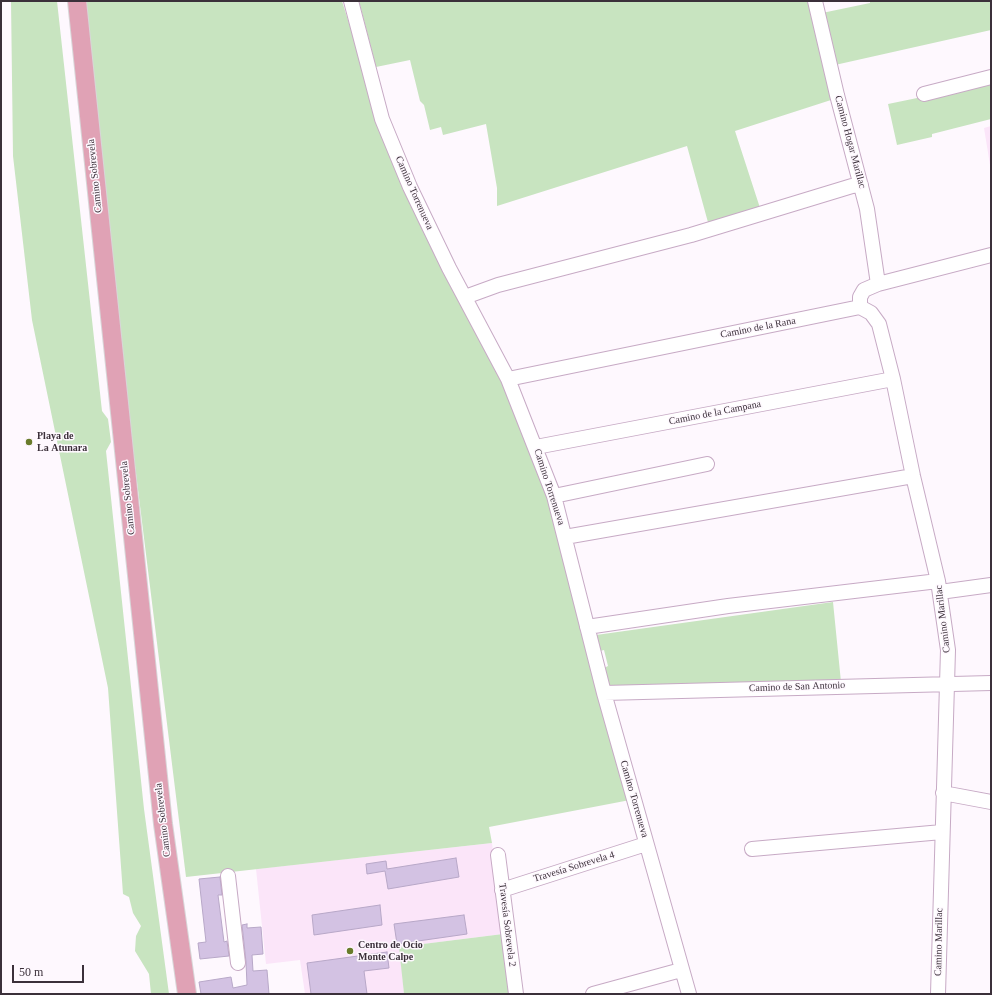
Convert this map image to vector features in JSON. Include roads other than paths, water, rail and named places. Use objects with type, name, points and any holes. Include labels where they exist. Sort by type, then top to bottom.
[{"type":"main road","name":"Camino Sobrevela","points":[[77,1],[163,824],[187,994]]},
{"type":"street","name":"Camino Torrenueva","points":[[351,1],[382,119],[410,187],[508,379],[554,496],[604,693],[689,994]]},
{"type":"street","name":"Camino Hogar Marillac","points":[[815,1],[837,95],[867,209],[878,284]]},
{"type":"street","points":[[924,94],[991,77]]},
{"type":"street","points":[[465,297],[498,285],[691,235],[852,186],[861,185]]},
{"type":"street","points":[[860,307],[860,297],[864,290],[878,284],[991,255]]},
{"type":"street","name":"Camino de la Rana","points":[[508,379],[860,307]]},
{"type":"street","name":"Camino Marillac","points":[[860,307],[871,313],[878,324],[893,379],[913,476],[939,587],[948,650],[938,994]]},
{"type":"street","name":"Camino de la Campana","points":[[536,447],[893,379]]},
{"type":"street","points":[[554,496],[707,464]]},
{"type":"street","points":[[565,537],[913,476]]},
{"type":"street","points":[[587,627],[728,606],[939,587],[991,585]]},
{"type":"street","name":"Camino de San Antonio","points":[[604,693],[991,683]]},
{"type":"street","points":[[943,793],[991,802]]},
{"type":"street","points":[[752,848],[942,832]]},
{"type":"street","name":"Travesía Sobrevela 4","points":[[502,890],[646,844]]},
{"type":"street","name":"Travesía Sobrevela 2","points":[[498,855],[516,994]]},
{"type":"street","points":[[228,876],[238,963]]},
{"type":"street","points":[[594,994],[681,970]]},
{"type":"place","name":"Playa de La Atunara","points":[[29,442]]},
{"type":"place","name":"Centro de Ocio Monte Calpe","points":[[350,951]]}]
